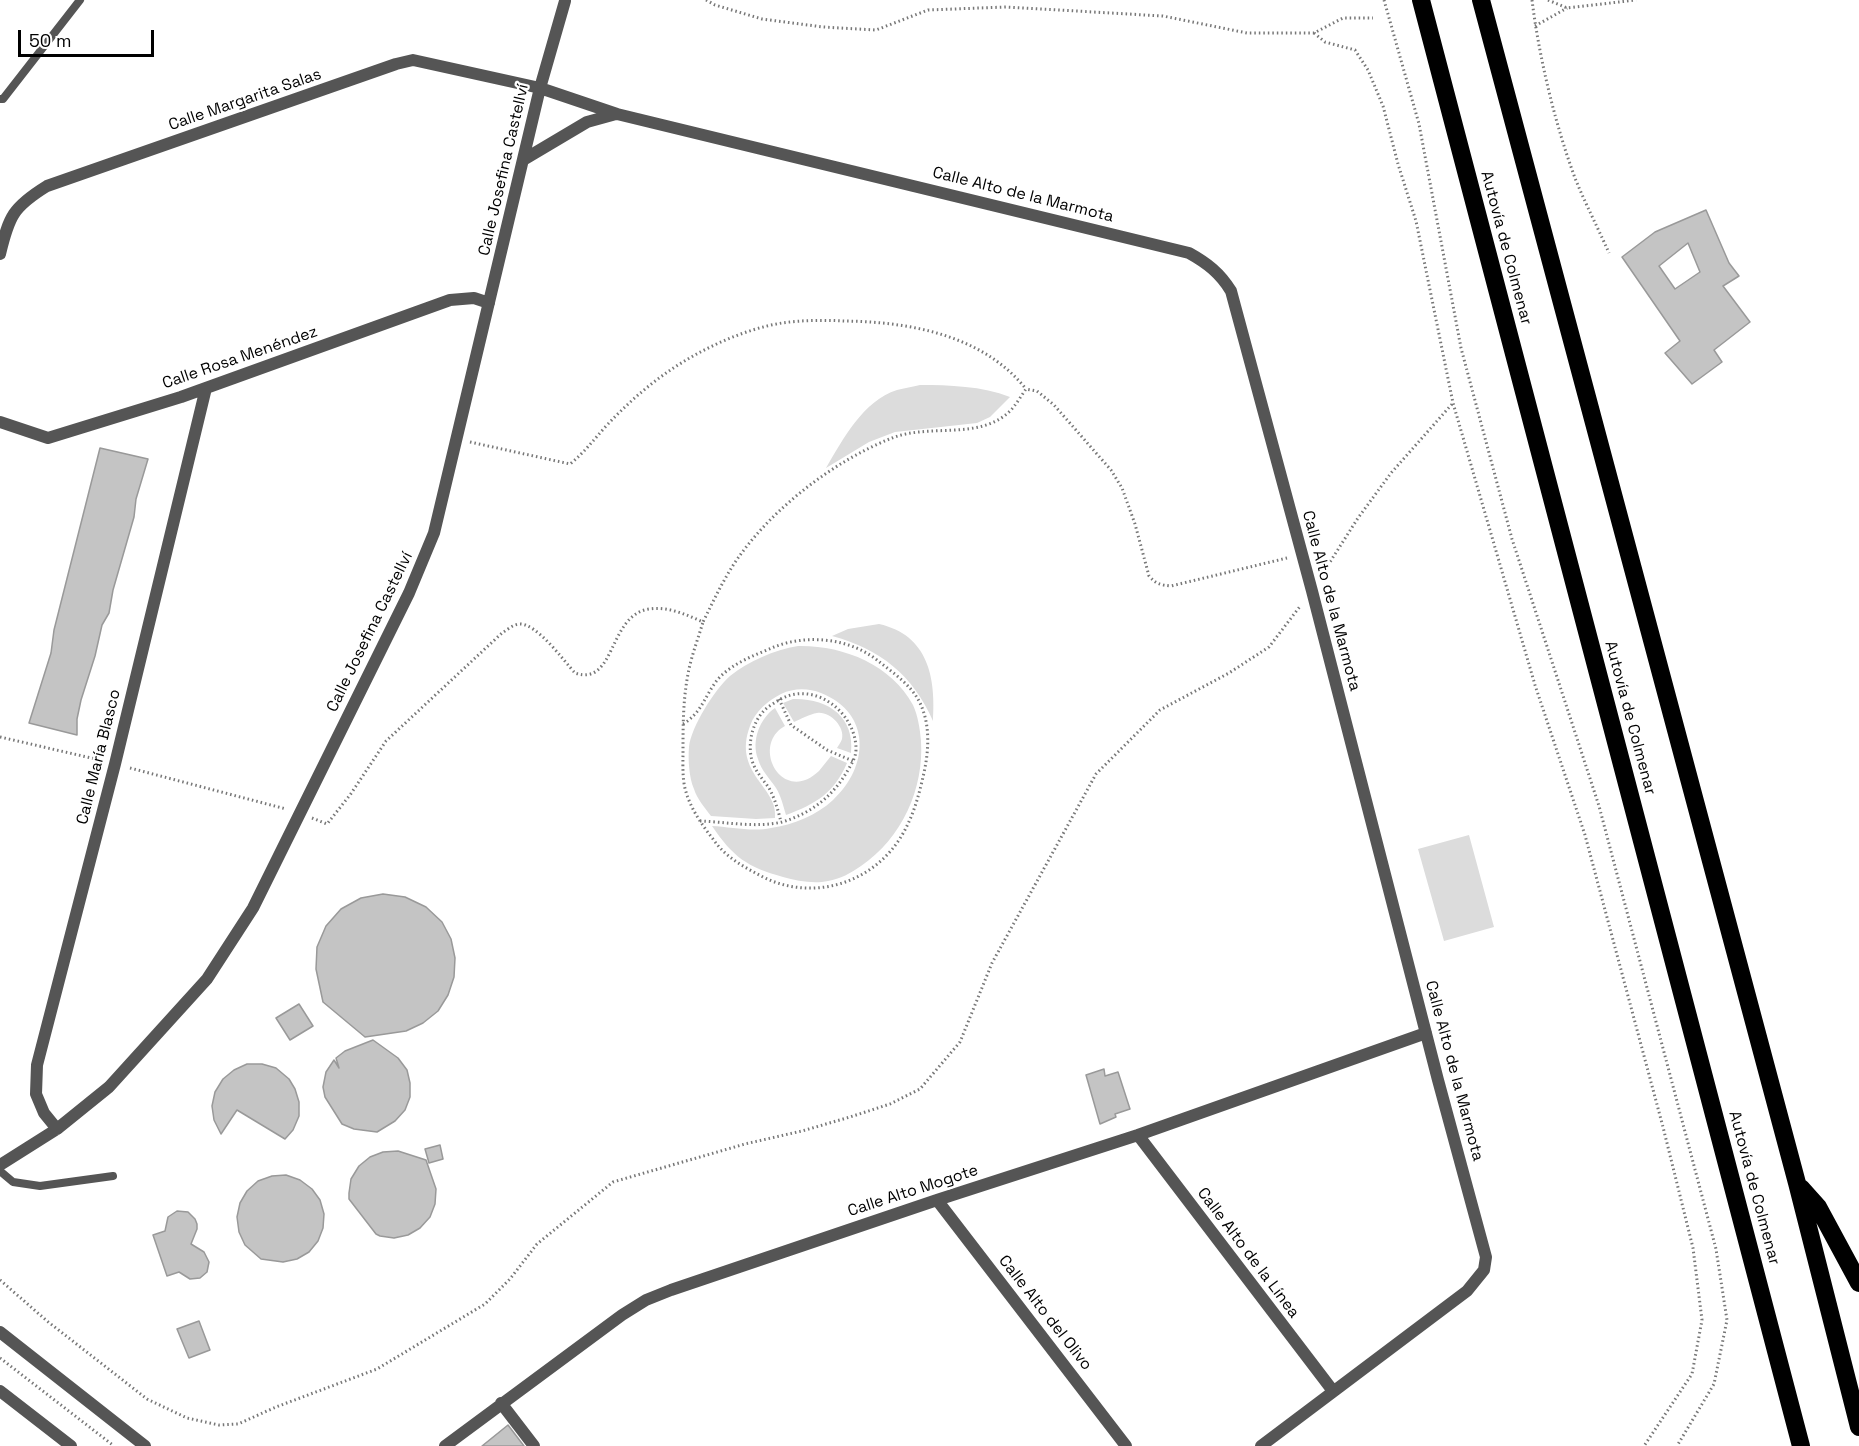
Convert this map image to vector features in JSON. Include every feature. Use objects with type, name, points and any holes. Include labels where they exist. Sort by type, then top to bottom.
[{"type":"highway","name":"Autovía de Colmenar","points":[[1421,0],[1801,1446]]},
{"type":"highway","points":[[1481,0],[1797,1183],[1859,1427]]},
{"type":"highway","points":[[1797,1183],[1818,1207],[1859,1283]]},
{"type":"street","name":"Calle Josefina Castellví","points":[[0,1165],[57,1129],[109,1087],[207,979],[253,908],[409,593],[434,534],[540,88],[565,1]]},
{"type":"street","name":"Calle Margarita Salas","points":[[0,254],[11,216],[24,200],[47,186],[396,64],[413,60],[540,88]]},
{"type":"street","name":"Calle Alto de la Marmota","points":[[540,88],[617,114],[1189,253],[1223,278],[1231,291],[1486,1257],[1484,1270],[1467,1291],[1261,1446]]},
{"type":"street","name":"Calle Alto de la Marmota","points":[[523,160],[587,122],[617,114]]},
{"type":"street","name":"Calle Rosa Menéndez","points":[[0,422],[48,438],[206,388],[450,300],[474,298],[489,303]]},
{"type":"street","name":"Calle María Blasco","points":[[57,1129],[44,1113],[36,1095],[37,1065],[115,764],[206,388]]},
{"type":"street","name":"Calle Alto Mogote","points":[[445,1446],[622,1315],[646,1300],[937,1200],[1138,1136],[1426,1033]]},
{"type":"street","name":"Calle Alto de la Línea","points":[[1138,1136],[1333,1391]]},
{"type":"street","name":"Calle Alto del Olivo","points":[[937,1200],[1126,1446]]},
{"type":"street","points":[[0,1332],[145,1446]]},
{"type":"street","points":[[0,1391],[71,1446]]},
{"type":"street","points":[[501,1404],[534,1446]]},
{"type":"lane","points":[[0,99],[3,99],[80,0]]},
{"type":"lane","points":[[0,1171],[12,1182],[40,1186],[113,1176]]},
{"type":"path","points":[[706,0],[715,5],[762,19],[823,27],[876,30],[928,10],[1006,7],[1163,16],[1247,33],[1314,33],[1343,18],[1373,18]]},
{"type":"path","points":[[1384,0],[1419,124],[1461,348],[1479,416],[1512,539],[1599,806],[1716,1249],[1727,1320],[1714,1384],[1677,1446]]},
{"type":"path","points":[[1532,0],[1535,26],[1552,102],[1575,177],[1609,253]]},
{"type":"path","points":[[1548,0],[1568,8]]},
{"type":"path","points":[[1535,26],[1568,8],[1636,0]]},
{"type":"path","points":[[1314,33],[1325,42],[1355,50],[1368,70],[1383,106],[1416,221],[1453,403],[1531,674],[1585,835],[1693,1248],[1702,1320],[1692,1374],[1644,1446]]},
{"type":"path","points":[[458,439],[570,464],[634,398],[670,370],[713,346],[746,332],[782,323],[827,320],[871,321],[919,328],[948,336],[976,348],[1016,376],[1026,389],[1036,391],[1054,405],[1111,470],[1122,488],[1135,524],[1149,576],[1161,585],[1171,586],[1302,555]]},
{"type":"path","points":[[683,724],[694,718],[718,680],[731,668],[775,646],[798,639],[826,640],[849,645],[871,655],[899,677],[918,700],[927,721],[928,741],[926,764],[910,820],[898,841],[880,860],[859,876],[837,885],[810,889],[777,884],[740,865],[714,842],[691,808],[685,790],[683,724],[688,673],[704,622],[722,584],[744,550],[785,506],[850,458],[894,437],[932,430],[979,428],[998,421],[1012,410],[1026,389]]},
{"type":"path","points":[[0,1280],[47,1321],[147,1399],[187,1418],[219,1425],[238,1424],[276,1407],[377,1369],[485,1304],[510,1279],[537,1244],[613,1182],[850,1117],[890,1104],[920,1089],[960,1042],[992,963],[1096,774],[1160,710],[1229,673],[1269,647],[1312,591],[1358,518],[1385,482],[1453,403]]},
{"type":"path","points":[[0,737],[115,764],[299,813],[327,824],[350,795],[386,741],[502,633],[513,626],[521,624],[535,629],[575,674],[584,676],[593,675],[600,669],[621,630],[630,618],[639,612],[651,608],[677,611],[704,622]]},
{"type":"path","points":[[700,821],[755,824],[781,822],[801,814],[826,799],[838,787],[853,761],[856,751],[855,736],[848,719],[838,708],[825,699],[808,693],[794,694],[779,699],[762,712],[755,723],[751,738],[751,756],[756,770],[775,801],[781,822]]},
{"type":"path","points":[[779,699],[791,725],[826,750],[853,761]]},
{"type":"path","points":[[0,1358],[114,1446]]},
{"type":"shaded area","points":[[920,385],[977,388],[1010,397],[990,417],[977,423],[895,432],[869,442],[826,468],[855,422],[874,403],[897,390]]},
{"type":"shaded area","points":[[879,624],[909,638],[926,660],[933,689],[933,721],[916,690],[893,666],[865,648],[832,636],[848,629]]},
{"type":"shaded area","points":[[798,646],[848,653],[879,668],[904,691],[913,705],[921,736],[919,777],[908,811],[899,827],[875,855],[861,866],[841,877],[823,882],[806,882],[788,878],[750,865],[727,846],[712,826],[757,830],[779,827],[812,815],[833,800],[845,787],[853,772],[860,742],[857,727],[838,702],[816,691],[801,689],[791,691],[767,703],[752,721],[746,742],[747,756],[751,768],[770,797],[775,818],[711,816],[695,793],[689,768],[689,747],[694,729],[711,699],[724,682],[754,661],[771,653]]},
{"type":"shaded area","points":[[793,699],[817,702],[837,712],[849,729],[851,753],[837,748],[842,734],[839,725],[831,717],[822,713],[814,714],[794,722],[783,703]]},
{"type":"shaded area","points":[[775,708],[785,726],[775,735],[770,746],[771,758],[775,769],[783,777],[793,781],[805,780],[819,771],[831,756],[847,763],[836,782],[823,796],[786,815],[779,794],[761,767],[756,752],[758,730]]},
{"type":"shaded area","points":[[1469,835],[1494,927],[1444,941],[1418,849]]},
{"type":"building","points":[[1706,210],[1729,263],[1739,276],[1723,286],[1750,322],[1714,350],[1722,362],[1692,384],[1665,353],[1680,341],[1622,257],[1655,232]],"holes":[[[1688,243],[1700,272],[1675,289],[1659,266]]]},
{"type":"building","points":[[100,448],[148,459],[136,499],[134,517],[113,590],[109,613],[102,625],[81,700],[77,719],[77,735],[29,723],[51,653],[54,630]]},
{"type":"building","points":[[383,894],[405,897],[426,907],[442,922],[451,939],[455,958],[454,977],[448,995],[438,1011],[423,1023],[406,1031],[365,1037],[323,1002],[316,969],[317,947],[326,926],[341,909],[361,898]]},
{"type":"building","points":[[299,1004],[313,1026],[290,1040],[276,1018]]},
{"type":"building","points":[[373,1040],[398,1058],[407,1070],[410,1083],[410,1097],[405,1110],[395,1121],[377,1132],[354,1129],[342,1124],[325,1097],[323,1087],[326,1072],[334,1060],[339,1068],[336,1058],[345,1051]]},
{"type":"building","points":[[247,1064],[262,1064],[276,1068],[289,1079],[295,1089],[299,1102],[299,1116],[293,1130],[285,1139],[237,1110],[221,1134],[214,1120],[212,1106],[215,1092],[223,1079],[234,1070]]},
{"type":"building","points":[[1104,1069],[1105,1076],[1118,1072],[1130,1109],[1115,1114],[1116,1117],[1100,1124],[1086,1075]]},
{"type":"building","points":[[440,1145],[443,1159],[429,1163],[425,1149]]},
{"type":"building","points":[[398,1151],[426,1160],[436,1189],[435,1204],[430,1217],[420,1228],[408,1235],[394,1238],[376,1234],[349,1199],[349,1193],[351,1179],[359,1166],[370,1157],[383,1152]]},
{"type":"building","points":[[286,1175],[300,1180],[312,1189],[320,1200],[324,1214],[323,1228],[318,1241],[309,1252],[297,1259],[283,1262],[261,1259],[245,1245],[239,1232],[237,1217],[240,1203],[247,1191],[258,1181],[272,1176]]},
{"type":"building","points":[[177,1211],[188,1212],[197,1224],[191,1244],[204,1252],[209,1262],[207,1272],[200,1278],[190,1279],[179,1272],[167,1276],[153,1235],[165,1231],[168,1217]]},
{"type":"building","points":[[199,1321],[210,1350],[189,1358],[177,1329]]},
{"type":"building","points":[[508,1425],[524,1446],[482,1446]]}]
